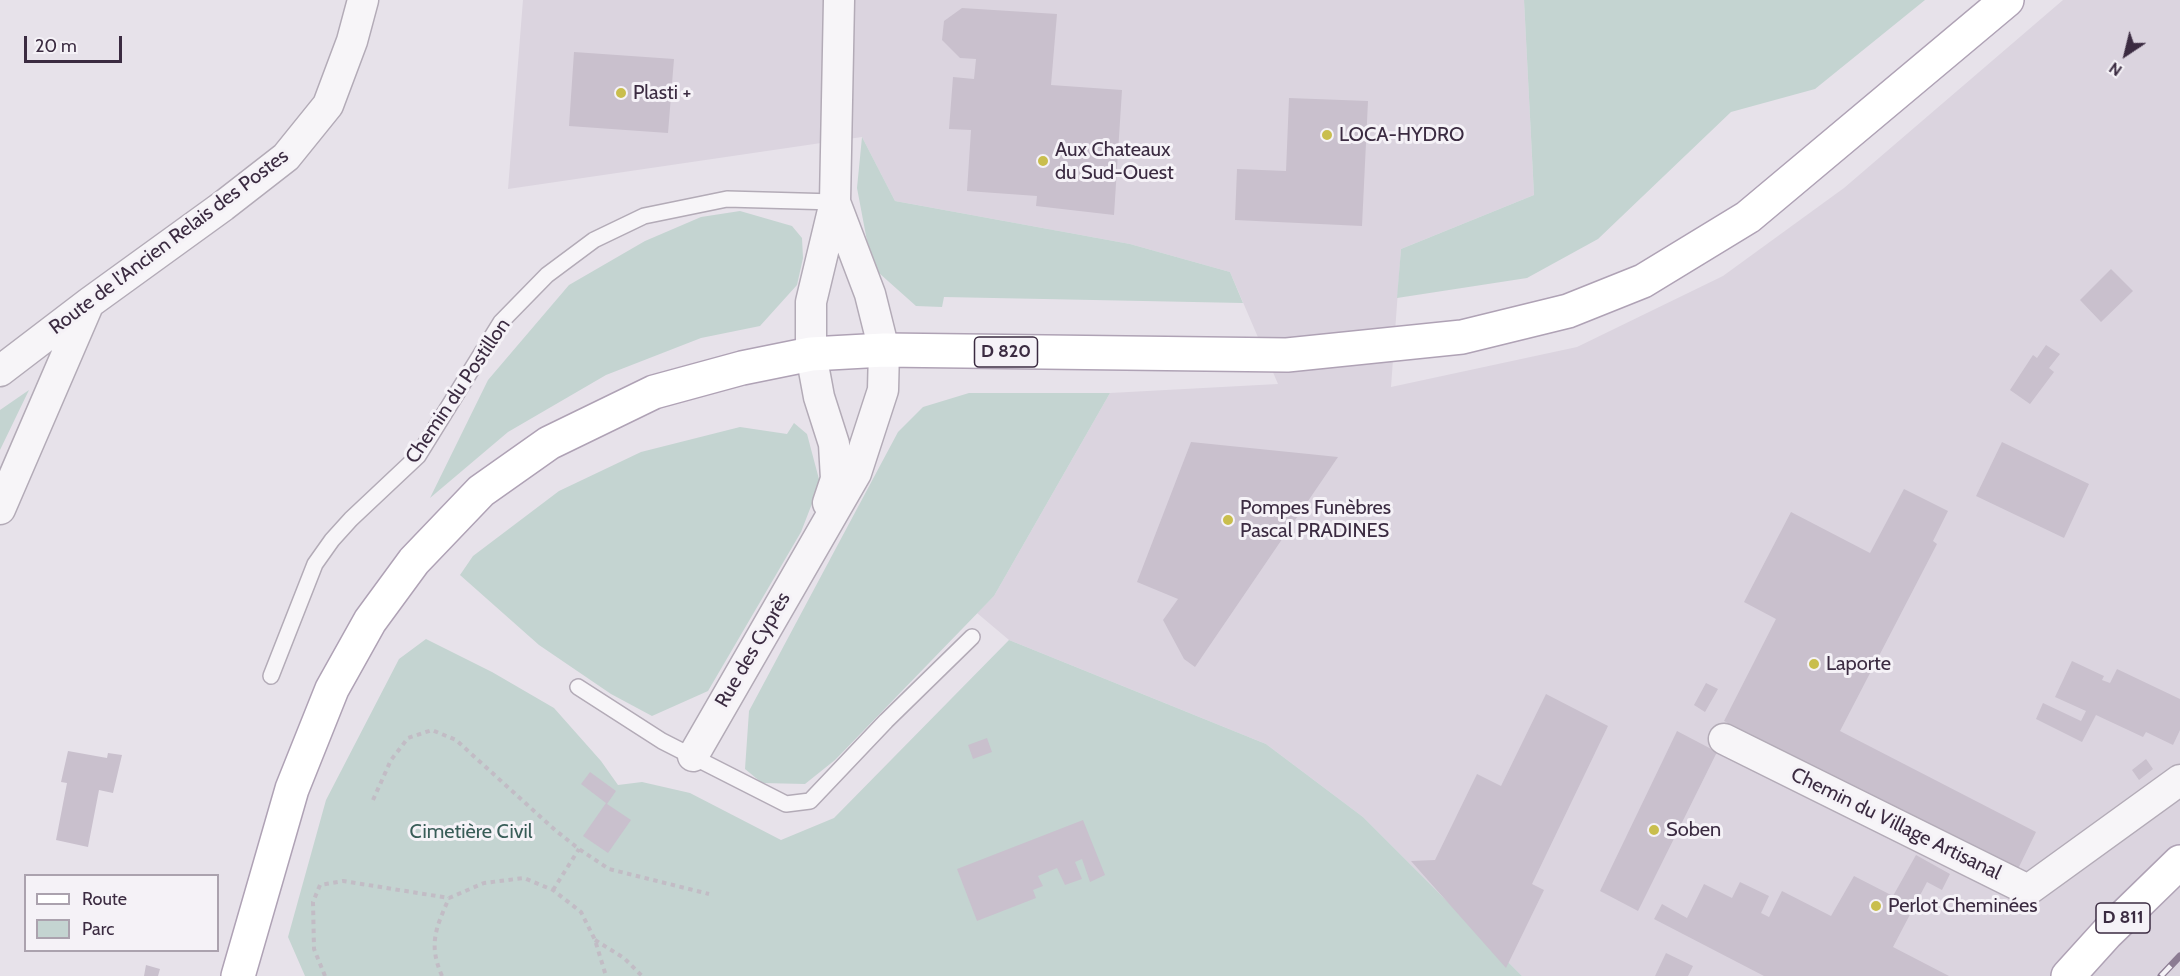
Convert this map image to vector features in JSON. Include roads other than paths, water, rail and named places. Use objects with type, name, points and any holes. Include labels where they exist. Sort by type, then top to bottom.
[{"type":"main road","name":"D 820","points":[[238,976],[292,789],[332,689],[370,621],[414,561],[482,491],[549,443],[654,392],[742,368],[811,354],[884,350],[1287,355],[1462,337],[1568,311],[1643,281],[1748,217],[2007,0]]},
{"type":"main road","name":"D 811","points":[[2068,976],[2107,933],[2180,862]]},
{"type":"street","name":"Route de l'Ancien Relais des Postes","points":[[0,371],[286,157],[328,105],[363,0]]},
{"type":"street","points":[[811,354],[811,302],[835,202],[839,0]]},
{"type":"street","points":[[835,202],[870,294],[884,350]]},
{"type":"street","points":[[0,509],[89,303]]},
{"type":"street","name":"Rue des Cyprès","points":[[693,756],[856,472],[883,390],[884,350]]},
{"type":"street","name":"Rue des Cyprès","points":[[811,354],[819,397],[834,444],[836,479],[814,543]]},
{"type":"street","name":"Chemin du Village Artisanal","points":[[1724,740],[2028,890],[2180,780]]},
{"type":"lane","name":"Chemin du Postillon","points":[[271,676],[315,564],[351,519],[418,456],[501,322],[547,275],[594,240],[644,216],[727,199],[835,202]]},
{"type":"lane","points":[[578,687],[662,741],[786,804],[810,801],[972,637]]},
{"type":"railway","points":[[2161,976],[2180,956]]},
{"type":"place","name":"Plasti +","points":[[621,93]]},
{"type":"place","name":"LOCA-HYDRO","points":[[1327,135]]},
{"type":"place","name":"Aux Chateaux du Sud-Ouest","points":[[1043,161]]},
{"type":"place","name":"Pompes Funèbres Pascal PRADINES","points":[[1228,520]]},
{"type":"place","name":"Laporte","points":[[1814,664]]},
{"type":"place","name":"Soben","points":[[1654,830]]},
{"type":"place","name":"Perlot Cheminées","points":[[1876,906]]},
{"type":"park label","name":"Cimetière Civil","points":[[471,832]]}]
